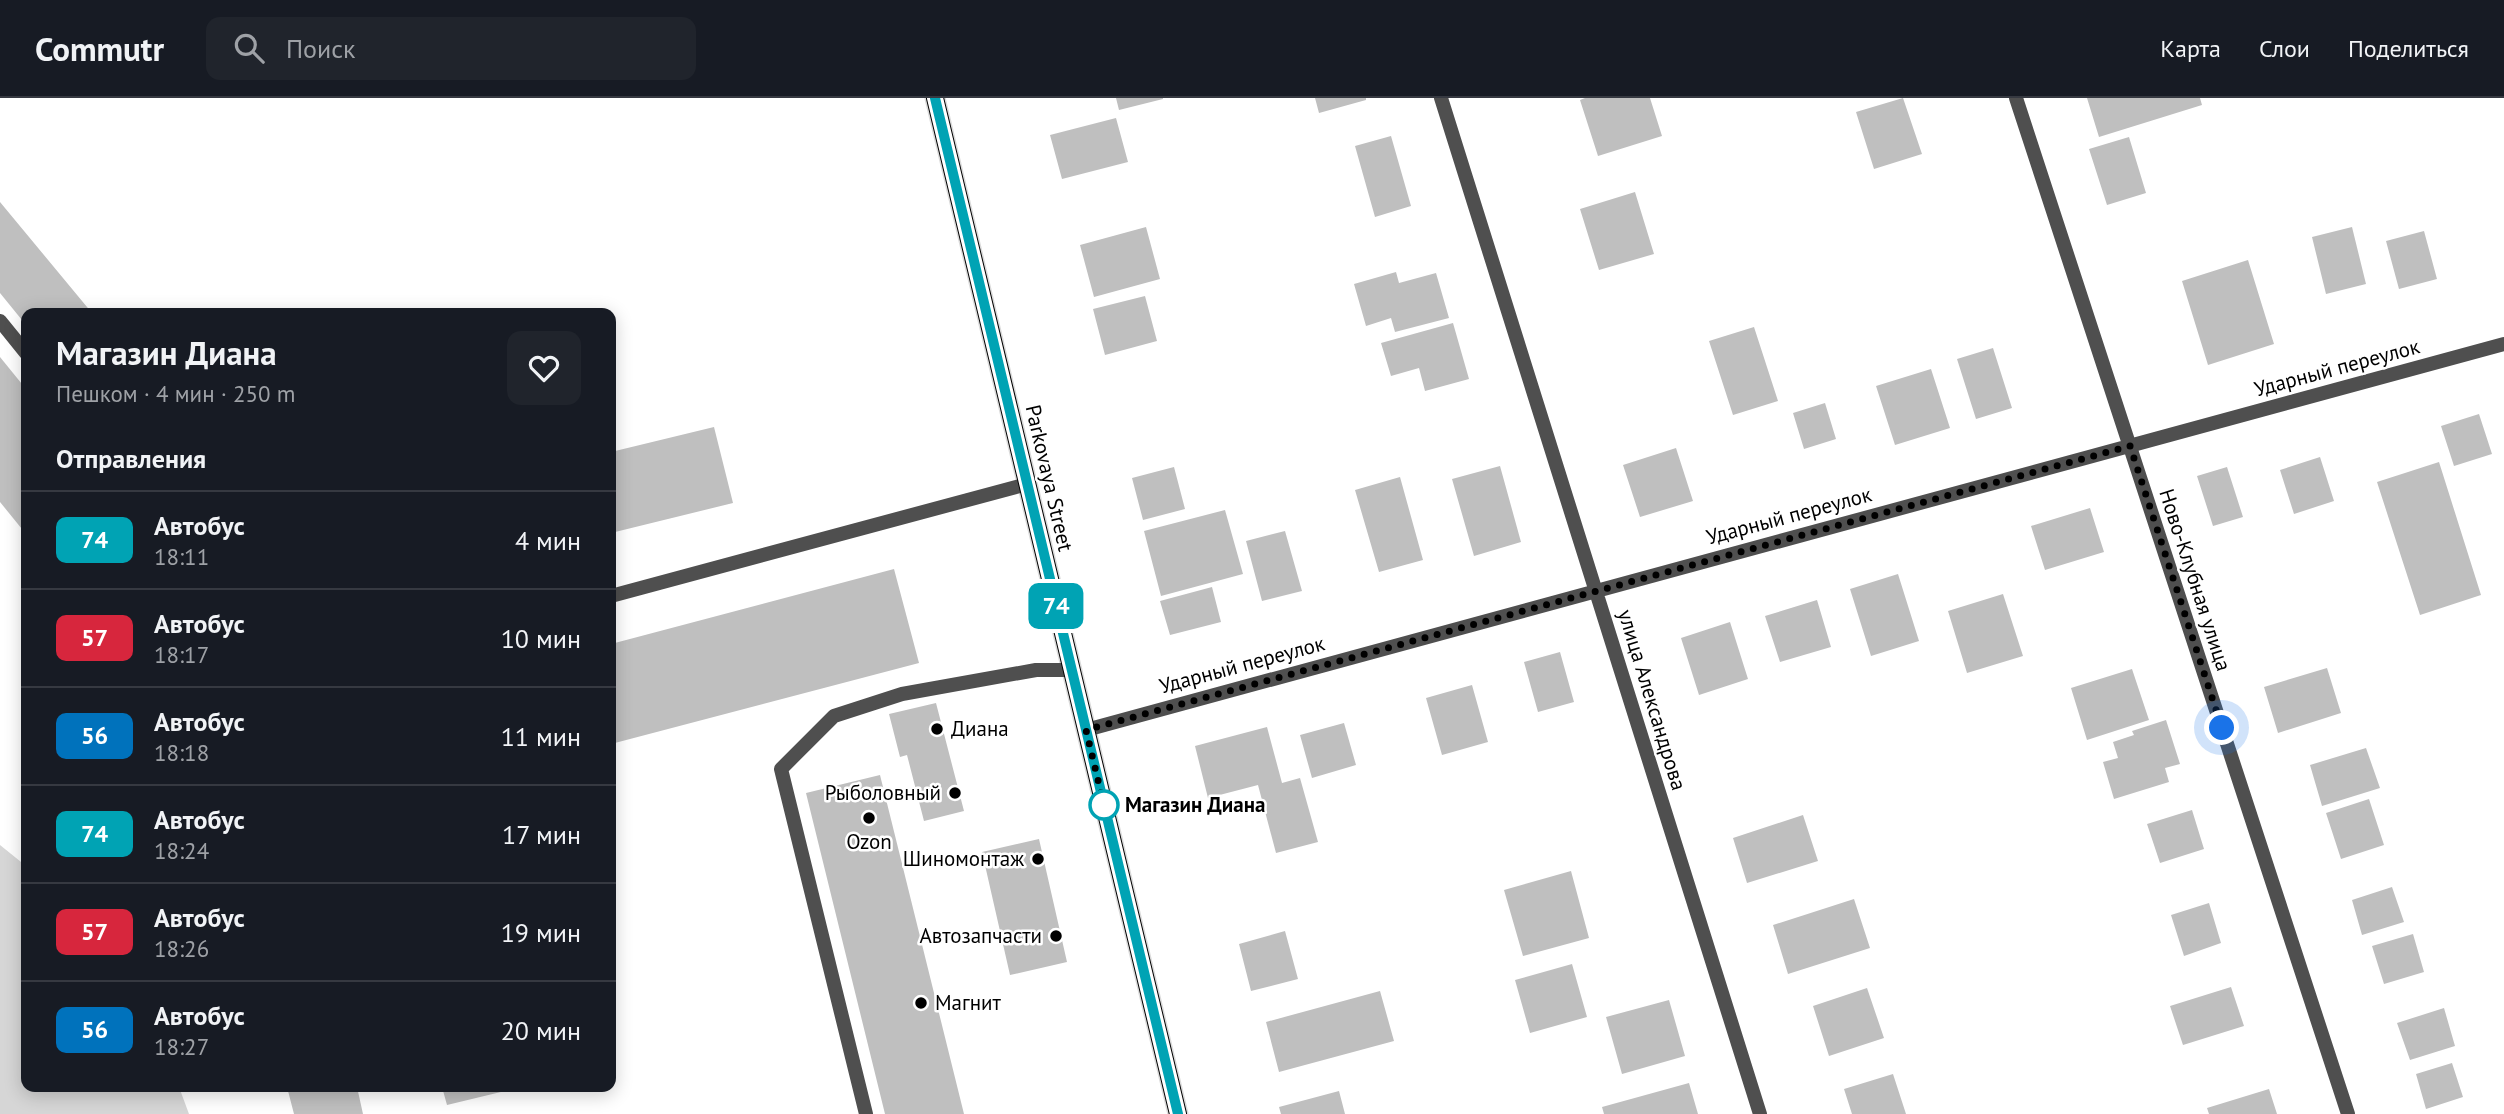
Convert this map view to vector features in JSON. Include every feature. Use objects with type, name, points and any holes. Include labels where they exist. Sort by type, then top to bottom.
[{"type":"main road","name":"Parkovaya Street","points":[[935,98],[1178,1114]]},
{"type":"street","name":"улица Александрова","points":[[1441,98],[1760,1114]]},
{"type":"street","name":"Ново-Клубная улица","points":[[2016,98],[2348,1114]]},
{"type":"street","points":[[0,321],[21,347]]},
{"type":"street","name":"Ударный переулок","points":[[1086,730],[2504,344]]},
{"type":"street","points":[[616,595],[1027,484]]},
{"type":"street","points":[[866,1114],[781,769],[834,716],[902,694],[1036,670],[1072,670]]},
{"type":"shaded area","points":[[0,845],[21,862],[21,1092],[181,1092],[189,1114],[0,1114]]},
{"type":"building","points":[[1116,98],[1163,98],[1163,99],[1119,110]]},
{"type":"building","points":[[1315,98],[1366,98],[1366,100],[1319,113]]},
{"type":"building","points":[[1650,98],[1662,136],[1598,156],[1580,100]]},
{"type":"building","points":[[1903,98],[1922,154],[1874,169],[1856,112]]},
{"type":"building","points":[[2087,98],[2200,98],[2202,105],[2099,137]]},
{"type":"building","points":[[1116,118],[1128,162],[1062,179],[1050,135]]},
{"type":"building","points":[[1391,136],[1411,206],[1375,217],[1355,146]]},
{"type":"building","points":[[2129,137],[2146,193],[2107,205],[2089,149]]},
{"type":"building","points":[[1635,192],[1654,254],[1599,270],[1580,209]]},
{"type":"building","points":[[0,202],[88,308],[21,308],[21,319],[0,293]]},
{"type":"building","points":[[1146,227],[1160,279],[1094,297],[1080,245]]},
{"type":"building","points":[[2352,227],[2366,284],[2326,294],[2312,237]]},
{"type":"building","points":[[2424,231],[2437,279],[2399,289],[2386,241]]},
{"type":"building","points":[[2248,260],[2274,344],[2208,365],[2182,281]]},
{"type":"building","points":[[1396,272],[1399,283],[1436,273],[1449,318],[1395,332],[1391,318],[1366,326],[1354,284]]},
{"type":"building","points":[[1145,296],[1157,341],[1105,355],[1093,309]]},
{"type":"building","points":[[1453,323],[1469,379],[1425,391],[1419,368],[1391,376],[1381,343]]},
{"type":"building","points":[[1754,327],[1778,401],[1733,415],[1709,341]]},
{"type":"building","points":[[1993,348],[2012,408],[1976,419],[1957,359]]},
{"type":"building","points":[[0,357],[21,383],[21,528],[0,502]]},
{"type":"building","points":[[1931,369],[1950,428],[1895,445],[1876,386]]},
{"type":"building","points":[[1825,403],[1836,439],[1804,449],[1793,413]]},
{"type":"building","points":[[2479,414],[2492,454],[2454,466],[2441,426]]},
{"type":"building","points":[[714,427],[733,503],[616,532],[616,451]]},
{"type":"building","points":[[1676,448],[1693,501],[1640,517],[1623,465]]},
{"type":"building","points":[[2320,457],[2334,501],[2294,514],[2280,470]]},
{"type":"building","points":[[2439,462],[2481,595],[2420,615],[2377,482]]},
{"type":"building","points":[[1500,466],[1521,542],[1474,556],[1452,479]]},
{"type":"building","points":[[1174,467],[1185,509],[1143,520],[1132,478]]},
{"type":"building","points":[[2227,467],[2243,517],[2213,526],[2197,476]]},
{"type":"building","points":[[1400,477],[1423,560],[1379,572],[1355,490]]},
{"type":"building","points":[[2090,508],[2104,552],[2045,570],[2031,526]]},
{"type":"building","points":[[1225,510],[1243,574],[1161,596],[1144,531]]},
{"type":"building","points":[[1285,531],[1302,591],[1262,601],[1246,541]]},
{"type":"building","points":[[894,569],[919,663],[616,743],[616,643]]},
{"type":"building","points":[[1898,574],[1919,641],[1871,656],[1850,589]]},
{"type":"building","points":[[1212,587],[1221,622],[1170,635],[1160,601]]},
{"type":"building","points":[[2003,594],[2023,656],[1967,673],[1948,611]]},
{"type":"building","points":[[1817,600],[1831,647],[1780,662],[1765,616]]},
{"type":"building","points":[[1730,622],[1748,679],[1699,695],[1681,638]]},
{"type":"building","points":[[1560,652],[1574,702],[1538,712],[1524,662]]},
{"type":"building","points":[[2327,668],[2341,713],[2278,733],[2264,687]]},
{"type":"building","points":[[2132,669],[2149,720],[2087,740],[2071,688]]},
{"type":"building","points":[[1472,685],[1488,742],[1442,755],[1426,698]]},
{"type":"building","points":[[936,703],[964,811],[924,821],[907,755],[900,757],[889,714]]},
{"type":"building","points":[[2166,720],[2180,764],[2165,768],[2169,782],[2114,799],[2103,762],[2118,758],[2113,742],[2134,735],[2132,731]]},
{"type":"building","points":[[1344,723],[1356,765],[1312,778],[1300,735]]},
{"type":"building","points":[[1267,727],[1282,783],[1300,778],[1318,842],[1276,853],[1258,785],[1208,798],[1195,746]]},
{"type":"building","points":[[2366,748],[2380,788],[2322,806],[2310,765]]},
{"type":"building","points":[[880,775],[964,1114],[885,1114],[806,793]]},
{"type":"building","points":[[2369,799],[2384,845],[2341,859],[2326,813]]},
{"type":"building","points":[[2192,810],[2204,849],[2160,863],[2147,824]]},
{"type":"building","points":[[1803,815],[1818,861],[1747,883],[1733,838]]},
{"type":"building","points":[[1039,839],[1067,962],[1010,975],[982,852]]},
{"type":"building","points":[[1571,871],[1589,938],[1523,956],[1504,890]]},
{"type":"building","points":[[2392,887],[2404,922],[2362,935],[2352,900]]},
{"type":"building","points":[[1854,899],[1870,948],[1788,974],[1773,925]]},
{"type":"building","points":[[2209,903],[2221,943],[2184,956],[2171,915]]},
{"type":"building","points":[[1285,931],[1298,979],[1251,991],[1239,944]]},
{"type":"building","points":[[2413,934],[2424,972],[2384,984],[2372,946]]},
{"type":"building","points":[[1572,964],[1587,1017],[1530,1033],[1515,980]]},
{"type":"building","points":[[2231,987],[2244,1026],[2183,1045],[2170,1006]]},
{"type":"building","points":[[1867,988],[1884,1038],[1829,1056],[1813,1006]]},
{"type":"building","points":[[1380,991],[1394,1041],[1279,1072],[1266,1022]]},
{"type":"building","points":[[1669,1000],[1685,1056],[1622,1074],[1606,1017]]},
{"type":"building","points":[[2444,1008],[2455,1046],[2410,1060],[2397,1023]]},
{"type":"building","points":[[2452,1063],[2463,1097],[2426,1109],[2416,1074]]},
{"type":"building","points":[[1893,1074],[1906,1114],[1852,1114],[1844,1089]]},
{"type":"building","points":[[1689,1083],[1698,1114],[1604,1114],[1602,1107]]},
{"type":"building","points":[[2269,1089],[2277,1114],[2209,1114],[2207,1108]]},
{"type":"building","points":[[1339,1091],[1345,1114],[1281,1114],[1279,1107]]},
{"type":"building","points":[[288,1092],[358,1092],[363,1114],[294,1114]]},
{"type":"building","points":[[443,1092],[501,1092],[447,1105]]},
{"type":"bus line","name":"74","points":[[935,98],[1178,1114]]},
{"type":"place","name":"Диана","points":[[937,729]]},
{"type":"place","name":"Рыболовный","points":[[955,793]]},
{"type":"place","name":"Магазин Диана","points":[[1104,805]]},
{"type":"place","name":"Ozon","points":[[869,818]]},
{"type":"place","name":"Шиномонтаж","points":[[1038,859]]},
{"type":"place","name":"Автозапчасти","points":[[1056,936]]},
{"type":"place","name":"Магнит","points":[[921,1003]]},
{"type":"route","points":[[1104,805],[1086,730],[2130,446],[2222,728]]}]
